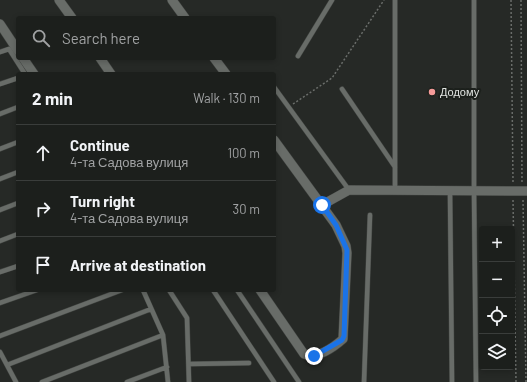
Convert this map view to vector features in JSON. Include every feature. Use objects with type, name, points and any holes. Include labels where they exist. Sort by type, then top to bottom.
[{"type":"street","points":[[59,0],[71,16]]},
{"type":"street","points":[[172,0],[184,16]]},
{"type":"street","points":[[0,24],[16,48]]},
{"type":"street","points":[[24,60],[33,72]]},
{"type":"street","points":[[101,60],[110,72]]},
{"type":"street","points":[[216,60],[224,72]]},
{"type":"street","points":[[261,292],[304,354],[308,357],[314,356],[343,339],[347,250],[336,225],[276,143]]},
{"type":"street","points":[[322,205],[349,190],[527,191]]},
{"type":"lane","points":[[298,56],[332,0]]},
{"type":"lane","points":[[395,0],[395,190]]},
{"type":"lane","points":[[474,0],[476,382]]},
{"type":"lane","points":[[0,52],[9,49],[16,60]]},
{"type":"lane","points":[[16,60],[24,72]]},
{"type":"lane","points":[[0,84],[16,79]]},
{"type":"lane","points":[[342,88],[395,167]]},
{"type":"lane","points":[[276,90],[349,190]]},
{"type":"lane","points":[[0,114],[16,108]]},
{"type":"lane","points":[[0,149],[16,143]]},
{"type":"lane","points":[[0,179],[16,173]]},
{"type":"lane","points":[[450,191],[452,382]]},
{"type":"lane","points":[[0,210],[16,204]]},
{"type":"lane","points":[[364,382],[370,215]]},
{"type":"lane","points":[[0,241],[16,235]]},
{"type":"lane","points":[[0,272],[16,267]]},
{"type":"lane","points":[[0,303],[31,292]]},
{"type":"lane","points":[[0,336],[117,292]]},
{"type":"lane","points":[[144,292],[163,335],[168,382]]},
{"type":"lane","points":[[170,292],[187,318],[189,382]]},
{"type":"lane","points":[[214,292],[274,382]]},
{"type":"lane","points":[[238,292],[299,382]]},
{"type":"lane","points":[[7,365],[152,309]]},
{"type":"lane","points":[[42,382],[163,335]]},
{"type":"lane","points":[[0,352],[16,382]]},
{"type":"lane","points":[[188,364],[249,363]]},
{"type":"lane","points":[[127,382],[167,367]]},
{"type":"path","points":[[288,107],[332,78],[384,0]]},
{"type":"place","name":"Додому","points":[[432,92]]},
{"type":"route","points":[[314,356],[342,340],[344,336],[347,250],[336,225],[322,205]]}]
